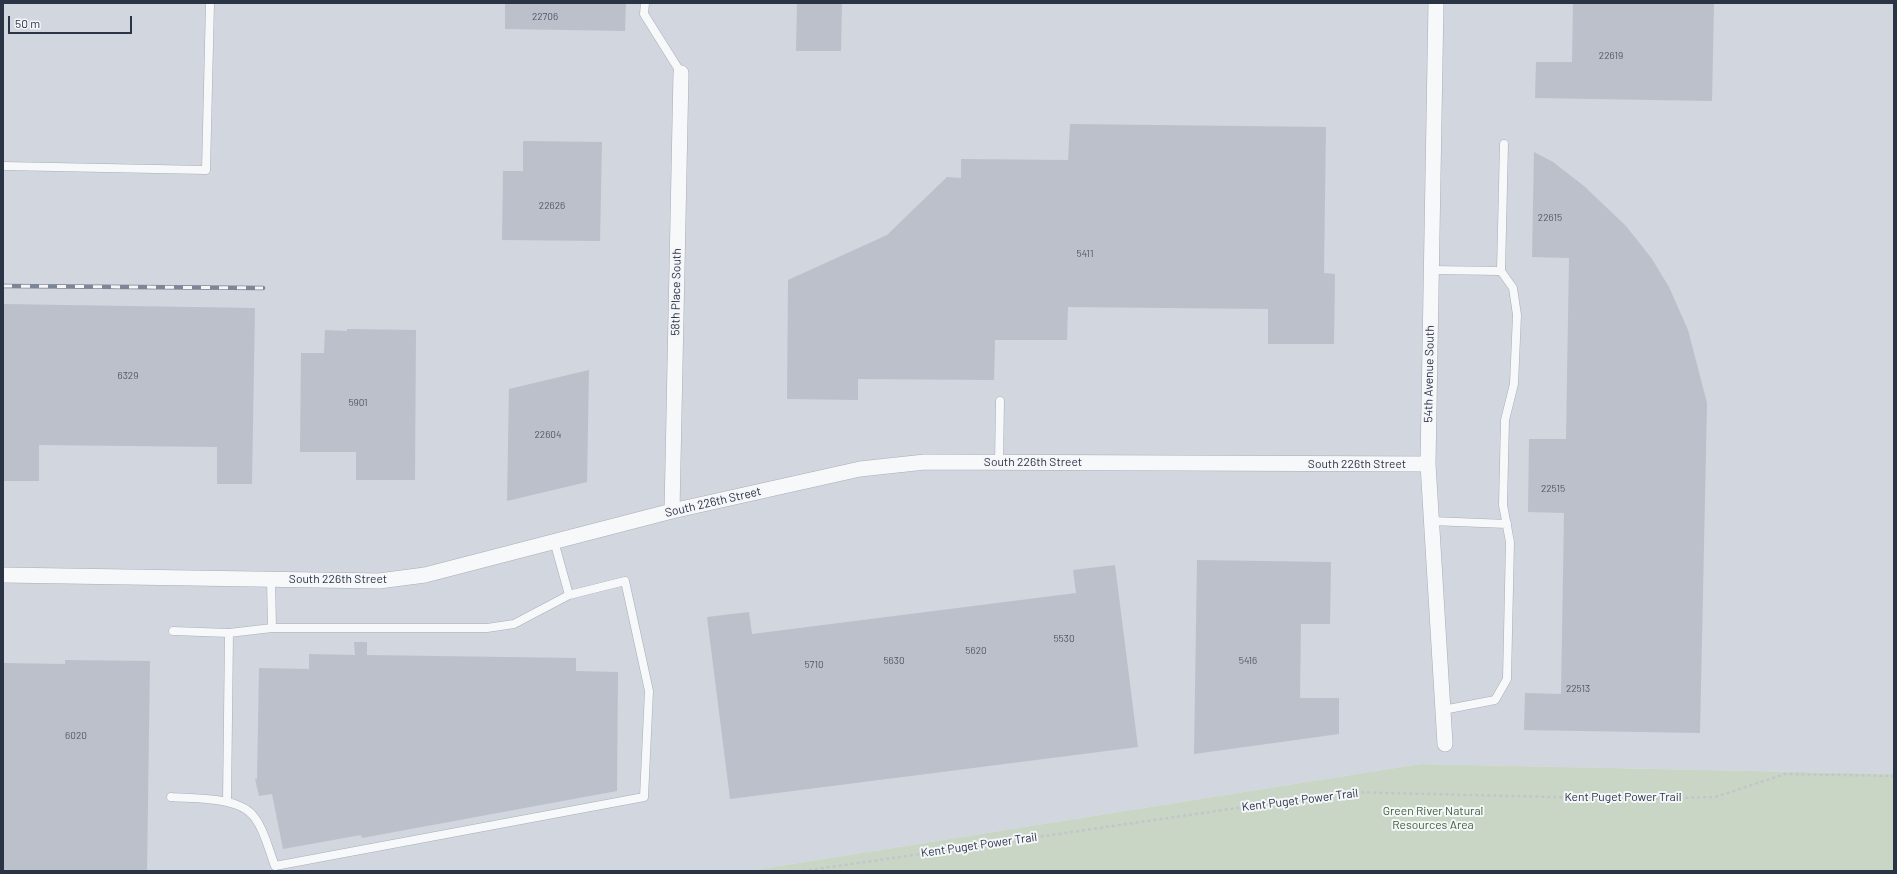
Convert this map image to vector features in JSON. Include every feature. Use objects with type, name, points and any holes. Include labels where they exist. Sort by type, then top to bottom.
[{"type":"street","name":"54th Avenue South","points":[[1436,3],[1428,464],[1445,744]]},
{"type":"street","name":"58th Place South","points":[[672,511],[681,73]]},
{"type":"street","name":"South 226th Street","points":[[3,575],[379,581],[425,575],[672,511],[860,469],[925,462],[1428,464]]},
{"type":"lane","points":[[3,166],[206,170],[210,3]]},
{"type":"lane","points":[[645,3],[644,14],[681,73]]},
{"type":"lane","points":[[1443,710],[1495,700],[1507,679],[1510,542],[1503,505],[1505,420],[1514,384],[1517,315],[1512,288],[1501,271],[1504,144]]},
{"type":"lane","points":[[1431,270],[1501,271]]},
{"type":"lane","points":[[999,462],[1000,401]]},
{"type":"lane","points":[[1431,521],[1506,524]]},
{"type":"lane","points":[[554,541],[569,595]]},
{"type":"lane","points":[[271,579],[272,628]]},
{"type":"lane","points":[[171,797],[233,803],[244,808],[255,817],[275,866],[644,797],[649,691],[626,581],[569,595],[514,624],[487,628],[272,628],[230,633],[173,630]]},
{"type":"lane","points":[[226,802],[230,633]]},
{"type":"path","name":"Kent Puget Power Trail","points":[[803,871],[1347,792],[1637,799],[1715,797],[1785,774],[1894,776]]},
{"type":"shaded area","points":[[3,3],[1894,3],[1894,774],[1420,764],[748,871],[3,871]]},
{"type":"green space","name":"Green River Natural Resources Area","points":[[1420,764],[1894,774],[1894,871],[748,871]]},
{"type":"building","points":[[505,3],[626,3],[625,31],[505,29]]},
{"type":"building","points":[[797,3],[842,3],[841,51],[796,51]]},
{"type":"building","points":[[1573,3],[1714,3],[1712,101],[1535,98],[1536,62],[1572,62]]},
{"type":"building","points":[[1070,124],[1326,127],[1324,273],[1335,274],[1334,344],[1268,344],[1268,309],[1068,307],[1067,340],[995,340],[994,380],[858,379],[858,400],[787,399],[788,280],[887,235],[947,177],[961,178],[961,159],[1068,160]]},
{"type":"building","points":[[523,141],[602,142],[600,241],[502,240],[503,171],[523,171]]},
{"type":"building","points":[[1534,152],[1553,162],[1584,186],[1626,226],[1652,259],[1669,287],[1688,330],[1707,403],[1700,733],[1524,730],[1525,693],[1561,694],[1564,513],[1528,512],[1529,439],[1566,439],[1569,258],[1532,257]]},
{"type":"building","points":[[3,304],[255,308],[252,484],[217,484],[217,447],[39,445],[39,481],[3,481]]},
{"type":"building","points":[[347,329],[416,330],[415,480],[356,480],[356,452],[300,452],[301,353],[324,353],[325,330],[347,331]]},
{"type":"building","points":[[589,370],[587,482],[507,501],[509,389]]},
{"type":"building","points":[[1197,560],[1331,562],[1330,624],[1301,624],[1300,698],[1339,698],[1339,734],[1194,754]]},
{"type":"building","points":[[1115,565],[1138,747],[730,799],[707,617],[749,612],[752,634],[1076,593],[1073,570]]},
{"type":"building","points":[[354,642],[367,642],[367,655],[576,658],[576,671],[618,672],[617,791],[362,838],[361,835],[283,849],[272,794],[259,796],[255,779],[257,779],[259,668],[309,669],[309,654],[355,655]]},
{"type":"building","points":[[65,660],[150,661],[147,871],[3,871],[3,663],[65,664]]},
{"type":"railway","points":[[3,286],[263,288]]}]
